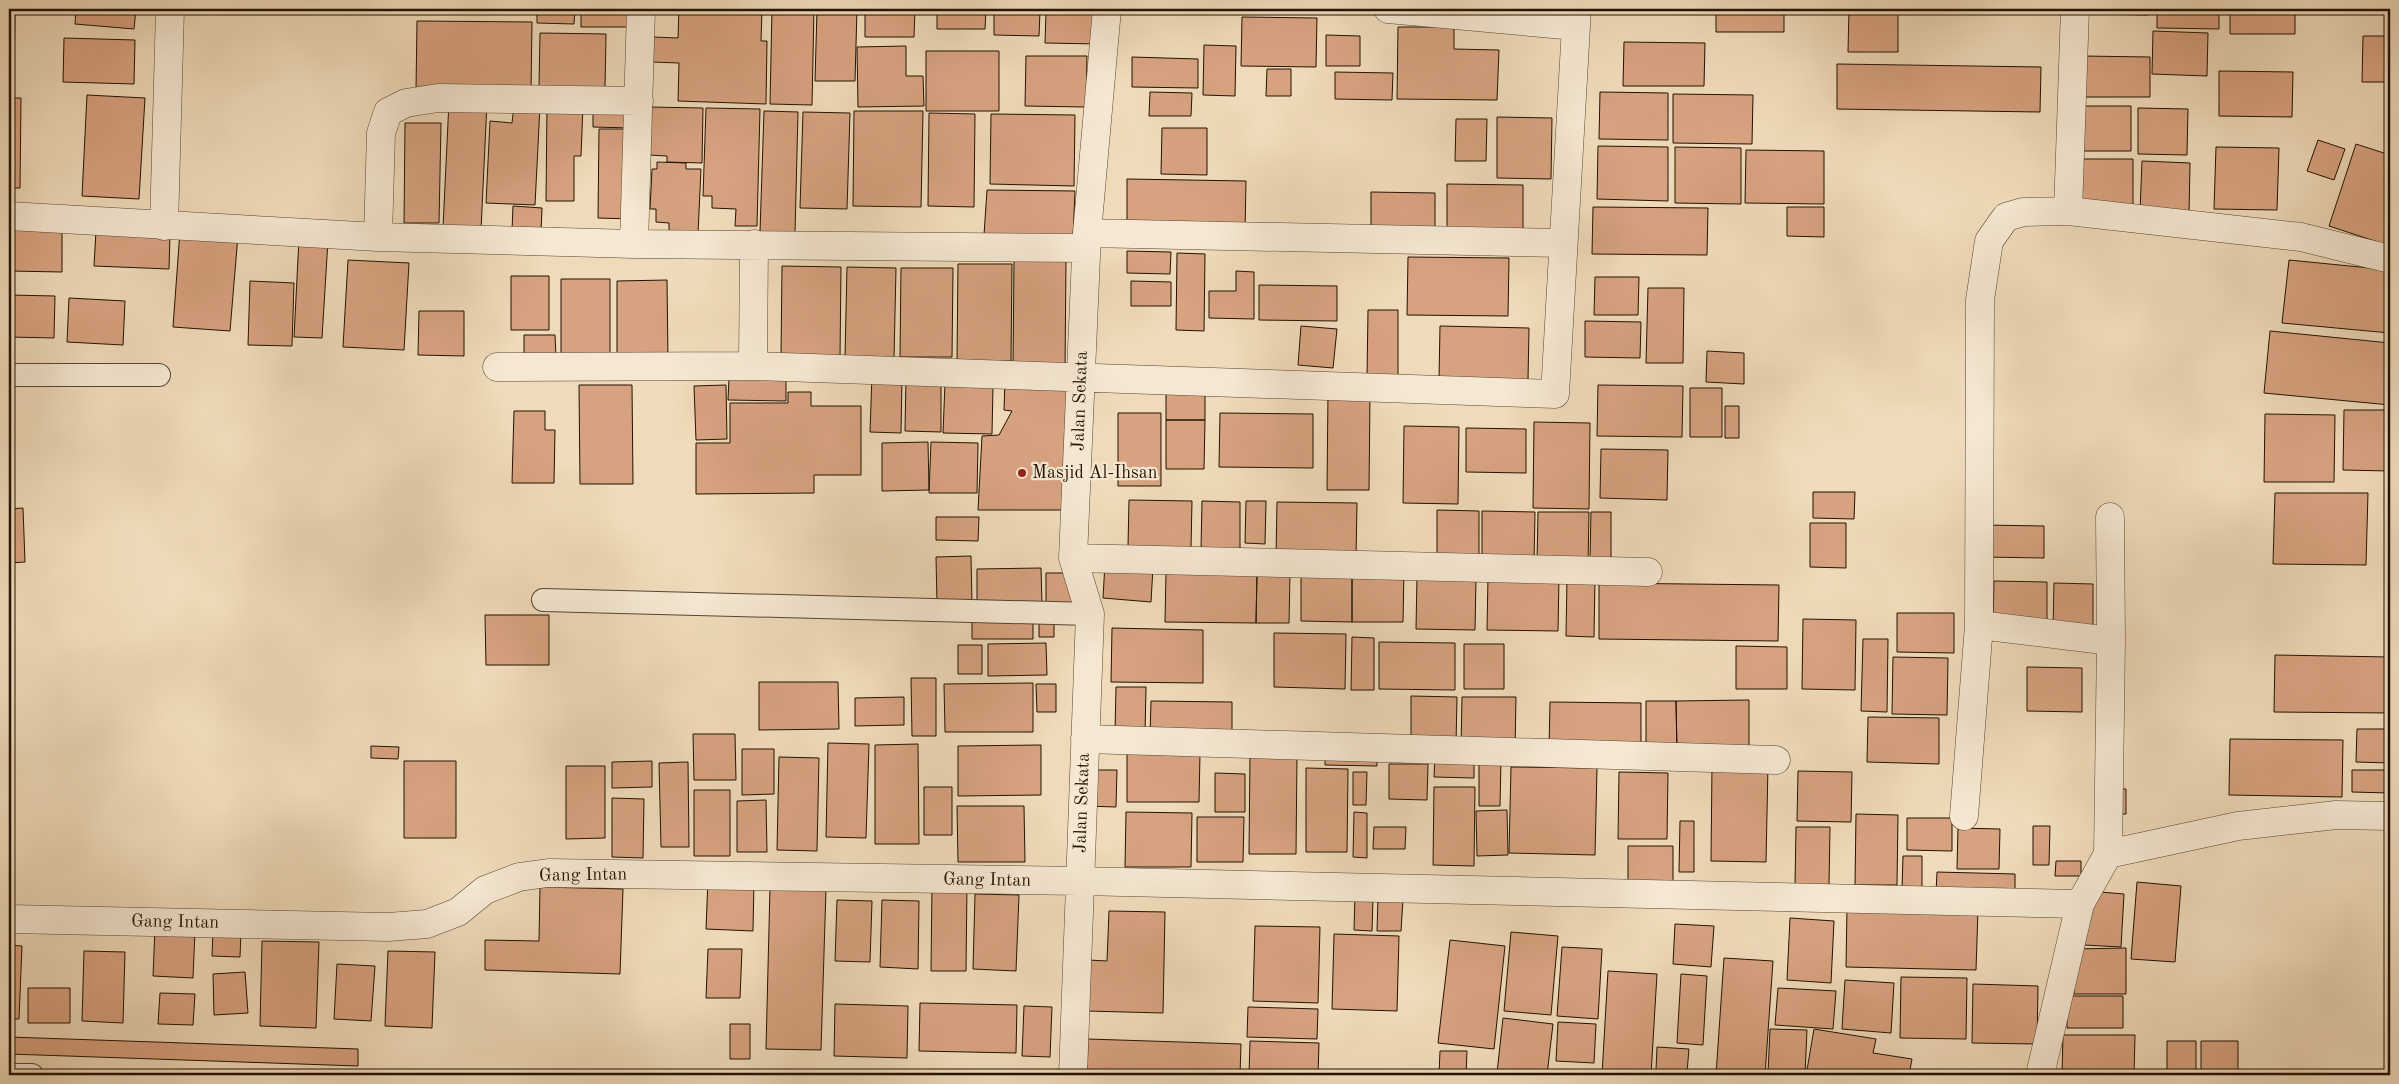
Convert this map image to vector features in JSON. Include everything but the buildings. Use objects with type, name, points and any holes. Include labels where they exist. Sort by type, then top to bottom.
[{"type":"street","points":[[164,226],[170,9]]},
{"type":"street","points":[[634,244],[641,9]]},
{"type":"street","name":"Jalan Sekata","points":[[1073,1075],[1090,614],[1073,558],[1086,240],[1107,9]]},
{"type":"street","points":[[497,367],[753,366],[1555,394],[1576,17],[1388,9]]},
{"type":"street","points":[[2068,211],[2075,9]]},
{"type":"street","points":[[378,237],[381,133],[388,112],[406,103],[438,98],[638,101]]},
{"type":"street","points":[[1964,816],[1979,625],[1980,300],[1989,241],[2006,217],[2023,212],[2068,211],[2300,237],[2390,258]]},
{"type":"street","points":[[9,216],[378,237],[634,244],[1086,240],[1563,243]]},
{"type":"street","points":[[753,366],[754,244]]},
{"type":"street","points":[[2040,1075],[2080,904],[2108,854],[2111,641],[2110,517]]},
{"type":"street","points":[[1073,558],[1648,572]]},
{"type":"street","points":[[1979,625],[2111,641]]},
{"type":"street","points":[[1085,739],[1776,760]]},
{"type":"street","points":[[2108,854],[2238,826],[2336,815],[2390,816]]},
{"type":"street","name":"Gang Intan","points":[[9,919],[388,927],[427,924],[458,912],[485,890],[519,877],[548,873],[1079,881],[2080,904]]},
{"type":"lane","points":[[9,375],[159,375]]},
{"type":"lane","points":[[543,600],[1090,614]]},
{"type":"lane","points":[[9,1075],[32,1075]]},
{"type":"place","name":"Masjid Al-Ihsan","points":[[1022,473]]}]
